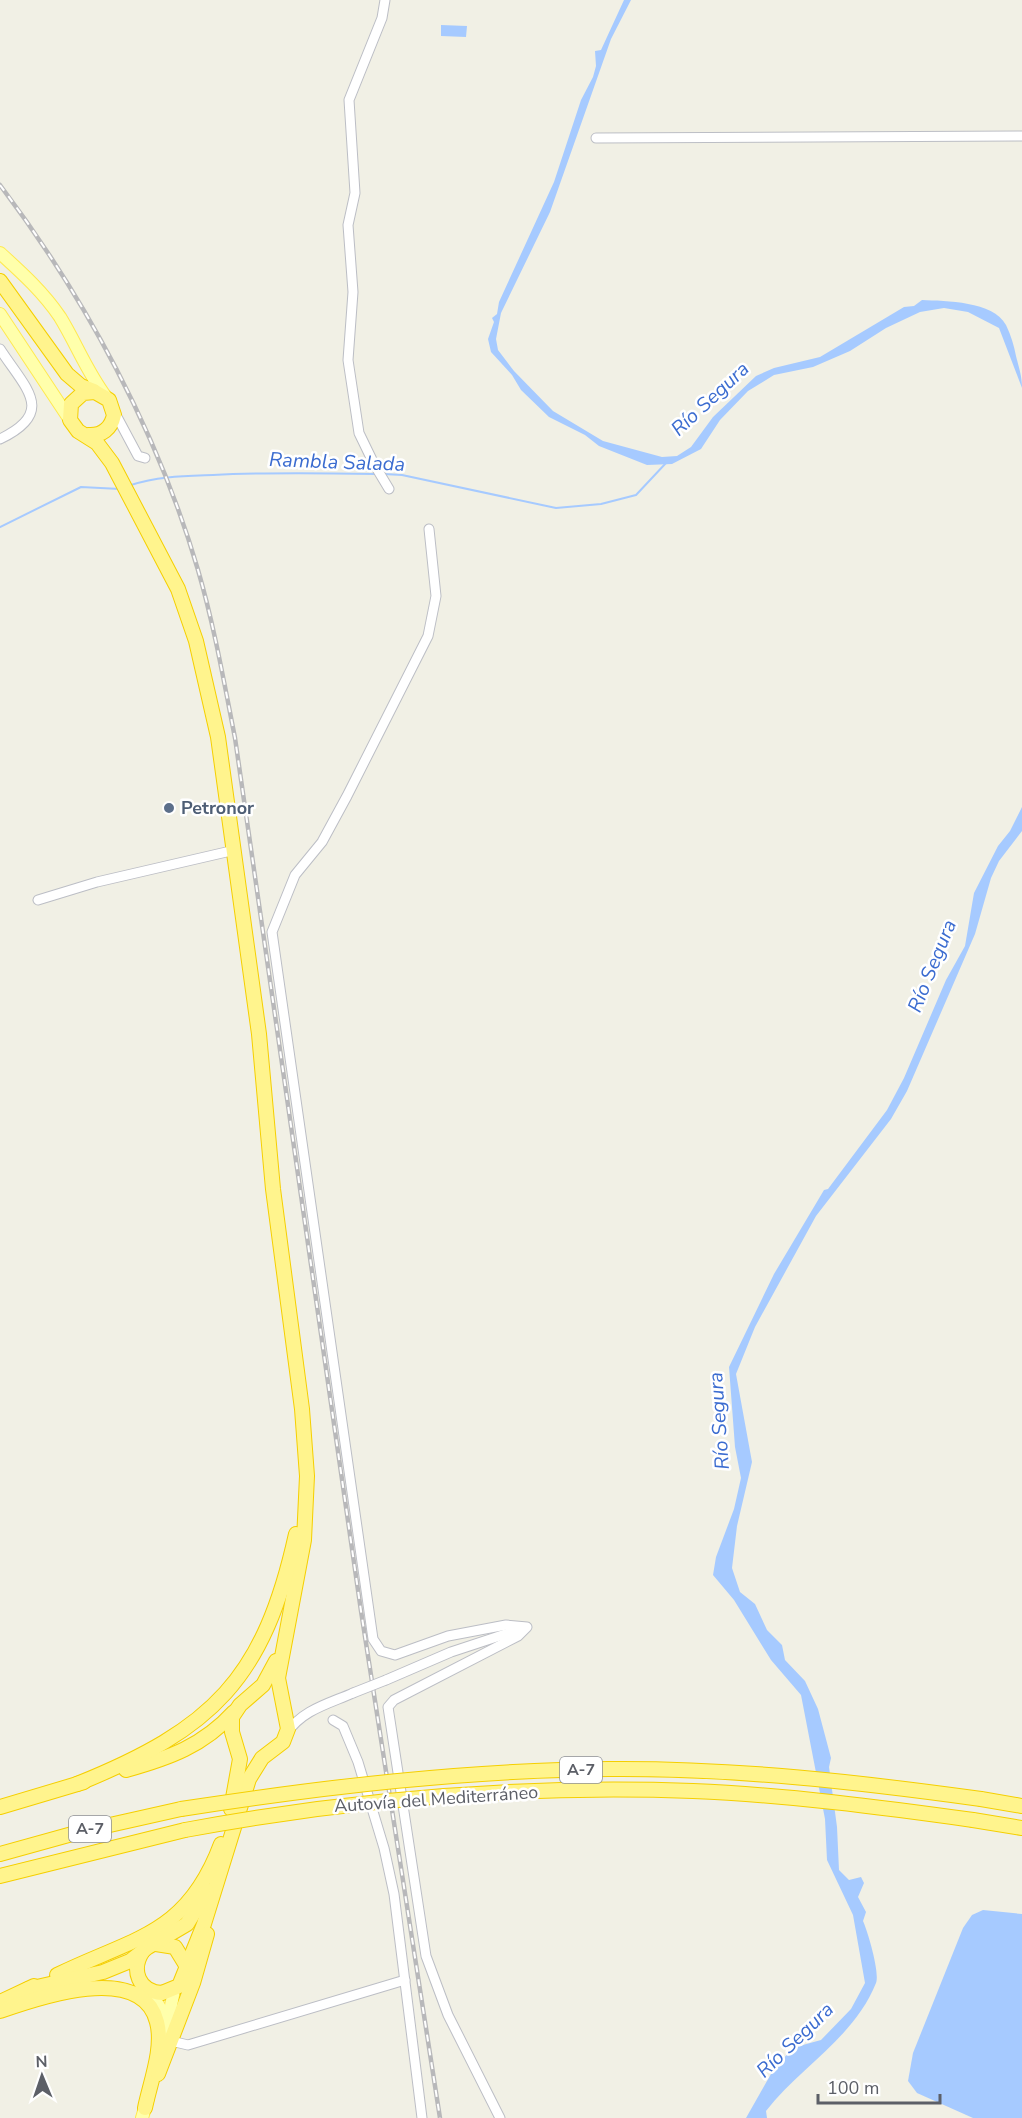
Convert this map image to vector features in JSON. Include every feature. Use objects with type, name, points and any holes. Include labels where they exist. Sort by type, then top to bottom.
[{"type":"highway","points":[[0,281],[60,365],[81,386],[101,394],[114,411],[114,429],[108,447],[115,468],[178,589],[192,627],[218,737],[235,850],[259,1034],[276,1217],[300,1393],[306,1476],[299,1575],[281,1650],[278,1684],[285,1711],[287,1734],[280,1746],[258,1762],[249,1779],[219,1879],[199,1964],[168,2041],[143,2113]]},
{"type":"highway","points":[[60,365],[68,390],[70,414],[78,431],[88,435],[114,429]]},
{"type":"highway","points":[[70,414],[79,395],[101,394]]},
{"type":"highway","points":[[88,435],[115,468]]},
{"type":"highway","points":[[77,1784],[142,1756],[179,1734],[209,1710],[240,1675],[259,1647],[277,1606],[298,1527],[306,1476]]},
{"type":"highway","points":[[0,1807],[181,1753],[207,1737],[249,1699],[267,1679],[281,1650]]},
{"type":"highway","points":[[249,1699],[268,1698],[285,1711]]},
{"type":"highway","points":[[28,1989],[103,1972],[130,1961],[177,1932],[195,1915],[210,1883],[239,1770],[240,1755],[231,1727],[237,1708]]},
{"type":"highway","points":[[236,1741],[252,1753],[269,1752]]},
{"type":"highway","name":"Autovía del Mediterráneo","points":[[0,1854],[83,1831],[181,1809],[386,1781],[462,1774],[610,1769],[765,1774],[869,1784],[1022,1806]]},
{"type":"highway","name":"Autovía del Mediterráneo","points":[[0,1876],[185,1830],[314,1809],[525,1791],[693,1791],[767,1796],[973,1820],[1022,1828]]},
{"type":"highway","points":[[0,2002],[143,1938],[173,1919],[190,1903],[202,1886],[220,1844]]},
{"type":"highway","points":[[0,2010],[48,1991],[77,1984],[110,1982],[162,1993],[174,1990],[185,1976],[186,1965],[219,1879]]},
{"type":"highway","points":[[149,1948],[175,1947],[186,1965]]},
{"type":"highway","points":[[147,1988],[139,1980],[136,1965],[149,1948]]},
{"type":"highway","points":[[0,2010],[60,1992],[91,1988],[118,1990],[139,1998],[153,2013],[158,2031],[143,2113]]},
{"type":"main road","points":[[0,253],[46,298],[101,394]]},
{"type":"main road","points":[[2,318],[70,414]]},
{"type":"main road","points":[[147,1988],[163,2013],[168,2041]]},
{"type":"main road","points":[[168,2041],[174,1990]]},
{"type":"street","points":[[385,0],[381,18],[349,100],[355,193],[348,225],[353,292],[348,360],[359,433],[389,489]]},
{"type":"street","points":[[596,138],[1022,136]]},
{"type":"street","points":[[0,348],[32,404],[32,413],[24,427],[0,439]]},
{"type":"street","points":[[114,429],[138,456],[145,458]]},
{"type":"street","points":[[429,529],[436,596],[428,636],[322,842],[295,875],[272,932],[273,947],[373,1639],[381,1651],[395,1655],[448,1636],[506,1625],[526,1627]]},
{"type":"street","points":[[40,888],[42,898],[97,882],[235,850]]},
{"type":"street","points":[[287,1734],[294,1723],[306,1713],[451,1652],[526,1627]]},
{"type":"street","points":[[500,2118],[448,2015],[426,1956],[388,1707],[394,1700],[518,1636],[526,1627]]},
{"type":"street","points":[[285,1711],[306,1713]]},
{"type":"street","points":[[333,1720],[343,1726],[358,1762],[384,1848],[405,1980],[422,2118]]},
{"type":"street","points":[[168,2041],[188,2045],[405,1980]]},
{"type":"water","points":[[624,0],[631,0],[611,39],[550,212],[501,313],[496,339],[498,350],[514,371],[553,411],[603,441],[662,457],[677,456],[691,447],[713,417],[756,376],[774,368],[820,357],[904,307],[914,306],[922,300],[968,304],[991,311],[1000,317],[1012,340],[1022,388],[999,328],[968,312],[944,308],[920,312],[886,328],[850,351],[813,367],[774,375],[748,391],[720,420],[701,449],[672,464],[647,465],[599,446],[585,435],[549,417],[521,390],[512,375],[491,352],[488,339],[494,322],[492,318],[497,314],[499,302],[554,182],[581,100],[593,77],[596,66],[595,51],[601,50]]},
{"type":"water","points":[[441,25],[467,26],[466,37],[441,36]]},
{"type":"water","points":[[1022,807],[1022,831],[999,861],[991,878],[975,934],[907,1091],[891,1119],[816,1216],[755,1327],[736,1374],[752,1462],[737,1526],[732,1568],[740,1592],[755,1604],[767,1630],[782,1645],[785,1660],[805,1681],[818,1709],[831,1758],[829,1767],[837,1827],[839,1870],[849,1880],[861,1877],[864,1883],[858,1897],[866,1912],[863,1921],[873,1952],[877,1978],[866,2002],[854,2020],[841,2036],[780,2095],[766,2111],[767,2118],[746,2118],[771,2074],[792,2048],[821,2040],[851,2009],[865,1983],[853,1915],[827,1860],[825,1819],[801,1695],[771,1660],[734,1600],[713,1575],[716,1557],[734,1509],[741,1478],[735,1447],[729,1367],[774,1274],[824,1190],[828,1189],[887,1110],[904,1078],[946,980],[965,946],[974,893],[998,846],[1010,831]]},
{"type":"water","points":[[983,1910],[1022,1914],[1022,2118],[973,2118],[917,2093],[908,2081],[913,2053],[963,1928],[972,1915]]},
{"type":"waterway","name":"Rambla Salada","points":[[384,474],[402,475],[556,508],[601,504],[636,495],[666,463]]},
{"type":"waterway","name":"Rambla Salada","points":[[131,485],[161,478],[192,476],[274,473],[376,474]]},
{"type":"waterway","name":"Rambla Salada","points":[[0,527],[81,487],[120,489]]},
{"type":"railway","points":[[0,185],[62,274],[90,321],[140,418],[182,519],[214,633],[235,738],[361,1611],[440,2118]]},
{"type":"place","name":"Petronor","points":[[169,808]]},
{"type":"water label","name":"Río Segura","points":[[710,399]]},
{"type":"water label","name":"Río Segura","points":[[932,966]]},
{"type":"water label","name":"Río Segura","points":[[719,1421]]},
{"type":"water label","name":"Río Segura","points":[[795,2040]]}]
